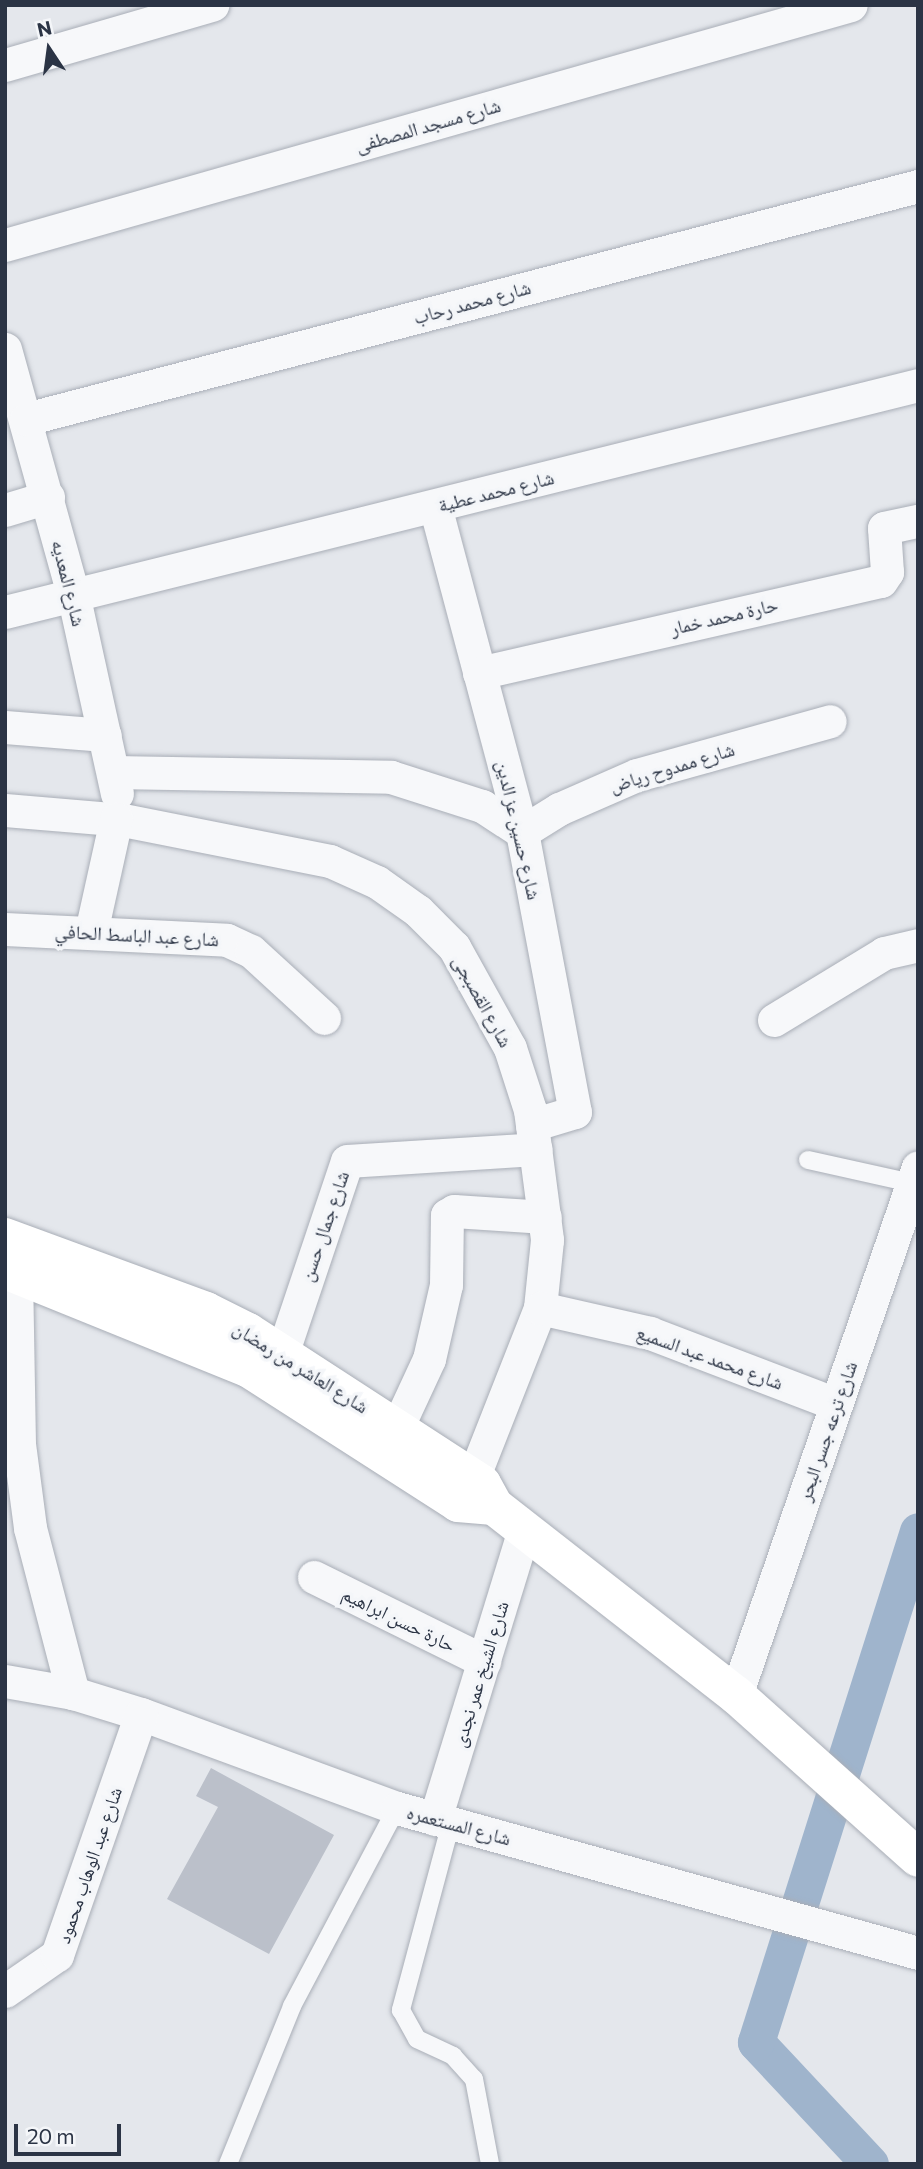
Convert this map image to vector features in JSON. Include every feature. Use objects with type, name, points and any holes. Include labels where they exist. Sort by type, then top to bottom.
[{"type":"main road","name":"شارع العاشر من رمضان","points":[[5,1237],[206,1311],[283,1351],[397,1428],[484,1492],[524,1529],[736,1695],[868,1809],[915,1845]]},
{"type":"main road","name":"شارع العاشر من رمضان","points":[[11,1272],[248,1368],[458,1503],[484,1492]]},
{"type":"street","points":[[5,65],[212,5]]},
{"type":"street","name":"شارع مسجد المصطفى","points":[[5,245],[851,5]]},
{"type":"street","name":"شارع محمد رحاب","points":[[26,419],[918,186]]},
{"type":"street","name":"شارع المعديه","points":[[5,349],[74,598],[113,772],[119,819]]},
{"type":"street","name":"شارع محمد عطية","points":[[5,612],[74,598],[918,384]]},
{"type":"street","points":[[5,510],[48,497]]},
{"type":"street","name":"شارع حسين عز الدين","points":[[435,506],[523,832],[575,1112],[534,1137]]},
{"type":"street","name":"حارة محمد خمار","points":[[479,673],[881,580],[887,572],[884,528],[918,521]]},
{"type":"street","name":"شارع ممدوح رياض","points":[[523,832],[559,809],[637,775],[830,721]]},
{"type":"street","points":[[5,727],[105,735]]},
{"type":"street","points":[[113,772],[391,777],[438,788],[482,806],[523,832]]},
{"type":"street","name":"شارع القصبجى","points":[[5,810],[119,819],[330,861],[377,882],[418,911],[454,947],[481,989],[510,1048],[534,1137],[545,1217],[540,1308],[484,1492]]},
{"type":"street","points":[[91,932],[119,819]]},
{"type":"street","name":"شارع عبد الباسط الحافي","points":[[5,929],[91,932],[240,944],[324,1018]]},
{"type":"street","points":[[774,1020],[884,953],[918,946]]},
{"type":"street","name":"شارع جمال حسن","points":[[283,1351],[347,1161],[534,1137]]},
{"type":"street","name":"شارع ترعه جسر البحر","points":[[736,1695],[915,1175]]},
{"type":"street","points":[[397,1428],[429,1359],[446,1285],[447,1215],[454,1211],[545,1217]]},
{"type":"street","points":[[11,1272],[19,1444],[30,1528],[73,1693]]},
{"type":"street","name":"شارع محمد عبد السميع","points":[[540,1308],[650,1333],[836,1404]]},
{"type":"street","name":"شارع الشيخ عمر نجدى","points":[[443,1821],[484,1661],[524,1529]]},
{"type":"street","name":"حارة حسن ابراهيم","points":[[314,1577],[484,1661]]},
{"type":"street","name":"شارع المستعمره","points":[[5,1681],[73,1693],[141,1714],[397,1808],[705,1890],[859,1939],[918,1953]]},
{"type":"street","name":"شارع عبد الوهاب محمود","points":[[5,1990],[58,1955],[141,1714]]},
{"type":"lane","points":[[808,1160],[915,1175]]},
{"type":"lane","points":[[228,2164],[292,2006],[397,1808]]},
{"type":"lane","points":[[443,1821],[401,2010],[417,2039],[453,2056],[474,2079],[490,2164]]},
{"type":"building","points":[[211,1768],[334,1835],[269,1954],[167,1899],[218,1807],[196,1796]]},
{"type":"waterway","points":[[870,2164],[756,2042],[918,1531]]}]
